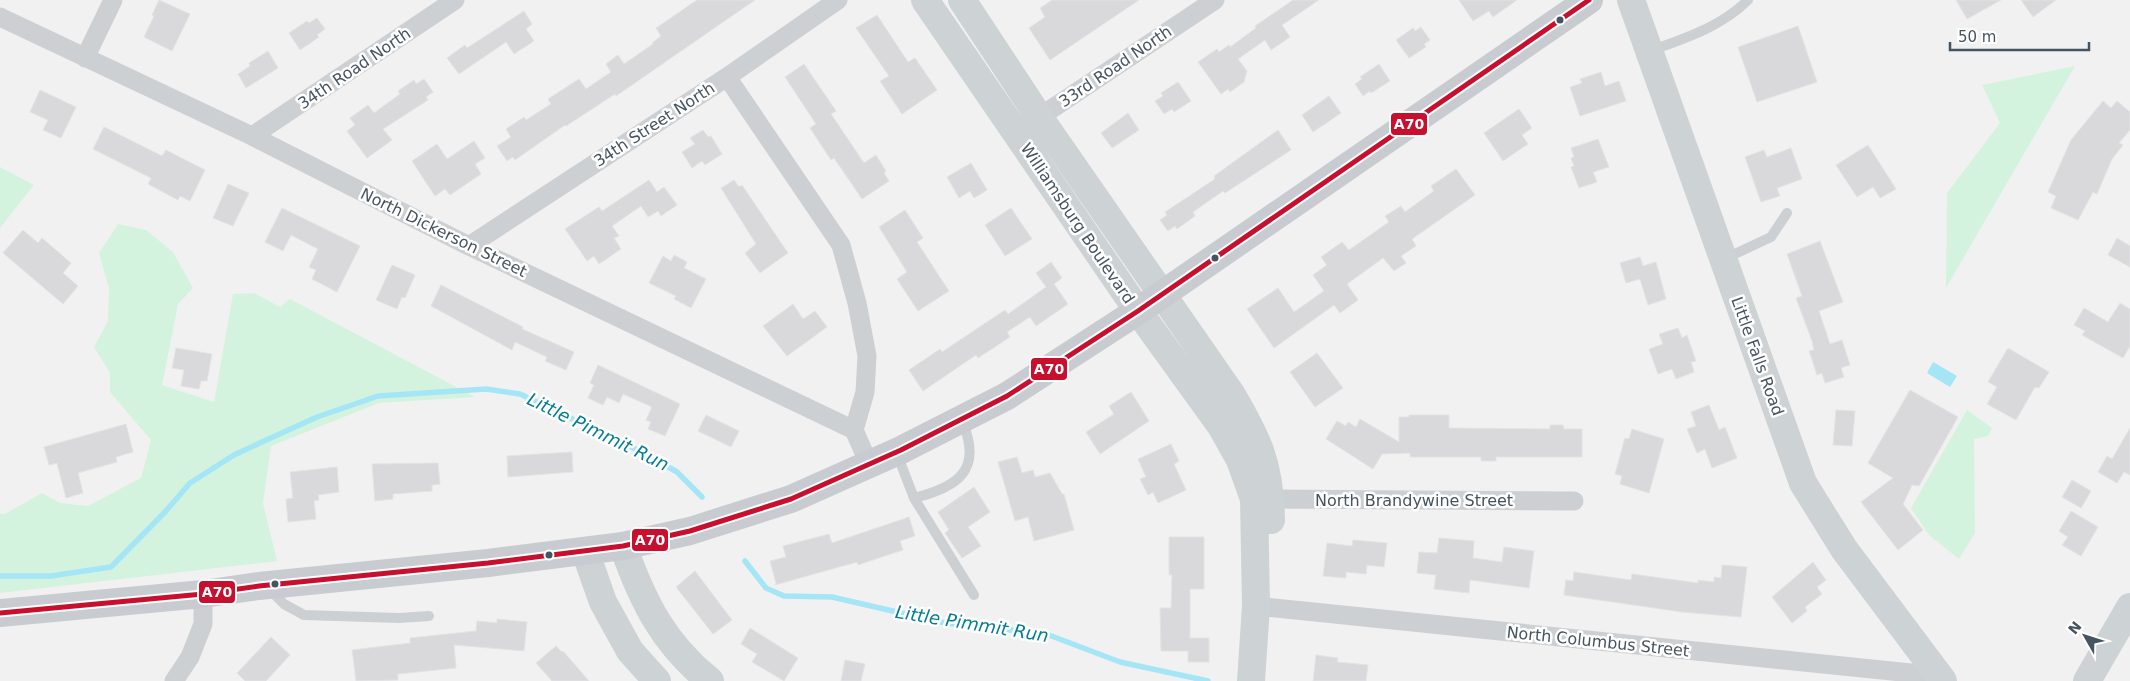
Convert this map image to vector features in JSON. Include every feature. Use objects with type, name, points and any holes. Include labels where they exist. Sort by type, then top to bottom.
[{"type":"main road","name":"Williamsburg Boulevard","points":[[926,0],[1138,311],[1221,426],[1262,499]]},
{"type":"main road","name":"Williamsburg Boulevard","points":[[962,0],[1232,395],[1254,432],[1266,466],[1262,499],[1265,607],[1270,681]]},
{"type":"main road","points":[[0,613],[203,594],[265,585],[488,563],[623,546],[690,531],[791,499],[896,452],[1007,396],[1162,295],[1589,0]]},
{"type":"main road","name":"Little Falls Road","points":[[1631,0],[1803,483],[1844,549],[1941,679]]},
{"type":"main road","points":[[623,546],[636,582],[660,629],[696,670],[710,681]]},
{"type":"main road","points":[[585,551],[603,602],[625,642],[630,651],[657,681]]},
{"type":"main road","name":"Williamsburg Boulevard","points":[[1251,681],[1265,607]]},
{"type":"main road","points":[[2087,681],[2130,607]]},
{"type":"street","points":[[85,58],[113,0]]},
{"type":"street","name":"34th Road North","points":[[252,136],[456,0]]},
{"type":"street","name":"34th Street North","points":[[469,246],[727,76],[838,0]]},
{"type":"street","name":"33rd Road North","points":[[1016,132],[1215,0]]},
{"type":"street","name":"North Dickerson Street","points":[[0,16],[252,136],[469,246],[854,430]]},
{"type":"street","points":[[727,76],[841,244],[857,303],[866,356],[865,392],[854,430],[869,464]]},
{"type":"street","name":"North Brandywine Street","points":[[1262,499],[1574,501]]},
{"type":"street","points":[[174,681],[190,657],[203,624],[203,594]]},
{"type":"street","name":"North Columbus Street","points":[[1265,607],[1941,679]]},
{"type":"lane","points":[[1649,51],[1717,24],[1736,12],[1748,0]]},
{"type":"lane","points":[[1723,259],[1771,237],[1788,213]]},
{"type":"lane","points":[[914,498],[936,492],[952,483],[966,469],[971,454],[970,438],[962,419]]},
{"type":"lane","points":[[896,452],[914,498],[974,595]]},
{"type":"lane","points":[[265,585],[284,604],[304,615],[399,618],[429,616]]},
{"type":"green space","points":[[2075,66],[1946,288],[1947,193],[2000,123],[1982,85]]},
{"type":"green space","points":[[0,167],[34,185],[0,228]]},
{"type":"green space","points":[[118,224],[146,230],[173,252],[193,288],[178,304],[162,385],[214,402],[233,294],[254,293],[280,307],[290,299],[475,397],[379,403],[271,446],[263,503],[277,561],[0,593],[0,514],[5,514],[42,493],[60,503],[88,506],[141,478],[151,440],[110,392],[110,373],[94,347],[108,321],[109,289],[99,253]]},
{"type":"green space","points":[[1967,410],[1992,428],[1988,436],[1974,439],[1975,533],[1959,559],[1929,535],[1911,508]]},
{"type":"water","points":[[1933,362],[1957,376],[1950,387],[1927,373]]},
{"type":"building","points":[[159,0],[190,14],[172,51],[144,37]]},
{"type":"building","points":[[697,0],[755,0],[616,96],[615,94],[565,125],[515,160],[513,157],[507,161],[497,146],[511,137],[506,129],[524,117],[526,120],[551,104],[548,99],[579,79],[586,89],[611,72],[606,64],[618,55],[624,64],[653,44],[661,36],[656,28]]},
{"type":"building","points":[[1052,0],[1139,0],[1050,60],[1029,28],[1045,17],[1040,8]]},
{"type":"building","points":[[1293,0],[1319,0],[1282,25],[1290,37],[1271,50],[1265,40],[1238,59],[1247,71],[1244,82],[1230,92],[1228,89],[1221,94],[1198,62],[1217,49],[1219,52],[1229,45],[1230,47],[1256,28],[1255,26]]},
{"type":"building","points":[[1459,0],[1517,0],[1493,17],[1489,11],[1473,21]]},
{"type":"building","points":[[1956,0],[2001,0],[1967,19]]},
{"type":"building","points":[[2021,0],[2056,0],[2033,17]]},
{"type":"building","points":[[524,11],[532,24],[526,29],[534,41],[514,54],[506,42],[459,74],[447,58],[465,45],[467,48]]},
{"type":"building","points":[[877,15],[908,62],[915,58],[937,90],[902,114],[880,81],[889,76],[856,28]]},
{"type":"building","points":[[317,18],[325,29],[317,35],[319,37],[300,50],[289,33],[307,21],[309,23]]},
{"type":"building","points":[[1798,26],[1817,82],[1757,102],[1738,47]]},
{"type":"building","points":[[1421,27],[1430,40],[1424,44],[1426,47],[1409,58],[1396,40],[1413,28],[1415,31]]},
{"type":"building","points":[[268,51],[278,68],[246,88],[238,74],[250,66],[249,63]]},
{"type":"building","points":[[804,64],[836,111],[831,114],[864,163],[876,155],[886,171],[884,173],[889,181],[862,199],[834,158],[831,160],[810,128],[816,124],[785,77]]},
{"type":"building","points":[[1379,64],[1390,81],[1363,96],[1355,84],[1362,79],[1360,77]]},
{"type":"building","points":[[1601,72],[1605,86],[1619,81],[1626,101],[1580,116],[1570,87],[1582,83],[1580,79]]},
{"type":"building","points":[[424,79],[433,92],[426,97],[428,100],[383,129],[392,140],[367,158],[347,131],[355,125],[350,118],[368,105],[374,113],[400,94],[398,91],[414,80],[416,84]]},
{"type":"building","points":[[1178,82],[1191,101],[1174,112],[1172,109],[1164,114],[1155,101],[1163,96],[1161,93]]},
{"type":"building","points":[[40,90],[76,107],[61,138],[43,130],[48,120],[30,112]]},
{"type":"building","points":[[1329,96],[1341,113],[1313,132],[1302,115]]},
{"type":"building","points":[[2103,101],[2111,108],[2117,101],[2130,112],[2130,130],[2119,143],[2123,145],[2112,159],[2097,194],[2093,192],[2078,220],[2051,208],[2056,196],[2048,192],[2071,140]]},
{"type":"building","points":[[1519,109],[1532,128],[1522,135],[1528,144],[1503,161],[1484,133]]},
{"type":"building","points":[[1128,113],[1139,130],[1112,148],[1101,133]]},
{"type":"building","points":[[104,127],[162,156],[166,150],[205,170],[190,201],[180,196],[178,200],[148,184],[151,178],[93,149]]},
{"type":"building","points":[[703,130],[708,137],[711,136],[722,154],[705,165],[702,161],[692,168],[682,152],[695,144],[690,138]]},
{"type":"building","points":[[1278,130],[1291,150],[1225,193],[1223,191],[1193,212],[1195,216],[1177,229],[1175,226],[1168,231],[1160,220],[1167,215],[1165,212],[1215,179],[1214,176]]},
{"type":"building","points":[[1598,139],[1609,167],[1593,172],[1597,182],[1579,188],[1571,167],[1574,166],[1571,158],[1574,157],[1571,148]]},
{"type":"building","points":[[474,141],[485,158],[475,164],[481,174],[450,195],[445,189],[435,196],[412,161],[437,144],[447,159]]},
{"type":"building","points":[[1868,145],[1896,189],[1880,198],[1873,187],[1857,197],[1836,165]]},
{"type":"building","points":[[1791,148],[1802,179],[1777,188],[1780,196],[1761,202],[1745,157],[1764,150],[1767,157]]},
{"type":"building","points":[[971,163],[987,190],[974,198],[970,191],[959,198],[947,177]]},
{"type":"building","points":[[1456,169],[1475,195],[1412,239],[1416,246],[1401,256],[1406,263],[1394,271],[1383,258],[1347,284],[1358,300],[1340,313],[1334,305],[1274,348],[1247,309],[1278,288],[1294,312],[1324,291],[1313,275],[1327,265],[1321,257],[1342,242],[1349,250],[1389,222],[1385,216],[1401,206],[1405,212],[1434,191],[1431,186]]},
{"type":"building","points":[[649,180],[657,192],[664,187],[677,205],[661,216],[658,211],[648,217],[641,206],[612,226],[619,236],[614,238],[621,249],[599,264],[594,256],[587,261],[565,229],[599,207],[602,211]]},
{"type":"building","points":[[734,180],[739,187],[742,185],[788,253],[760,273],[745,253],[756,244],[721,188]]},
{"type":"building","points":[[228,184],[249,193],[233,226],[213,218]]},
{"type":"building","points":[[282,208],[360,246],[337,292],[312,279],[316,270],[309,267],[318,249],[291,235],[283,251],[265,242]]},
{"type":"building","points":[[1011,208],[1032,239],[1005,256],[985,225]]},
{"type":"building","points":[[905,210],[923,238],[917,242],[949,291],[918,311],[897,279],[907,272],[879,227]]},
{"type":"building","points":[[23,230],[38,243],[42,238],[71,263],[63,273],[78,286],[63,304],[3,253]]},
{"type":"building","points":[[2117,238],[2130,246],[2130,267],[2108,255]]},
{"type":"building","points":[[1820,241],[1843,302],[1819,311],[1830,344],[1842,340],[1850,365],[1841,368],[1844,377],[1825,383],[1822,373],[1817,375],[1809,351],[1814,350],[1812,341],[1796,298],[1802,296],[1787,254]]},
{"type":"building","points":[[674,255],[687,262],[684,268],[706,279],[691,308],[674,299],[676,296],[649,283],[663,256],[671,261]]},
{"type":"building","points":[[1640,257],[1643,266],[1656,262],[1666,299],[1648,305],[1640,279],[1626,283],[1620,263]]},
{"type":"building","points":[[1051,262],[1062,278],[1054,284],[1068,304],[1036,326],[1030,317],[1007,332],[1010,337],[978,358],[976,355],[923,391],[909,370],[940,349],[942,352],[1005,310],[1008,314],[1046,287],[1036,273]]},
{"type":"building","points":[[392,265],[415,275],[405,298],[402,297],[397,309],[376,300]]},
{"type":"building","points":[[441,285],[523,327],[522,329],[574,352],[566,370],[545,361],[547,357],[515,342],[512,350],[431,306]]},
{"type":"building","points":[[2120,303],[2130,309],[2130,346],[2123,358],[2082,335],[2085,331],[2074,325],[2084,308],[2108,322]]},
{"type":"building","points":[[793,304],[803,319],[815,311],[827,327],[787,356],[763,326]]},
{"type":"building","points":[[1678,328],[1682,338],[1687,335],[1696,361],[1691,362],[1694,372],[1676,379],[1672,369],[1658,374],[1649,349],[1663,344],[1659,334]]},
{"type":"building","points":[[176,348],[212,354],[207,381],[201,381],[199,389],[181,386],[184,370],[172,368]]},
{"type":"building","points":[[2008,348],[2049,372],[2039,388],[2035,387],[2016,420],[1987,404],[1997,387],[1988,382]]},
{"type":"building","points":[[1317,353],[1343,388],[1315,407],[1290,372]]},
{"type":"building","points":[[598,365],[680,404],[665,436],[648,429],[651,422],[646,420],[652,407],[623,394],[619,403],[607,397],[603,405],[588,398],[594,385],[590,383]]},
{"type":"building","points":[[1910,390],[1958,417],[1919,486],[1912,485],[1903,504],[1923,530],[1898,550],[1861,502],[1893,478],[1868,463]]},
{"type":"building","points":[[1131,392],[1149,421],[1100,454],[1086,432],[1114,414],[1109,406]]},
{"type":"building","points":[[1709,405],[1719,430],[1725,427],[1737,458],[1712,468],[1705,449],[1697,453],[1687,429],[1696,426],[1691,412]]},
{"type":"building","points":[[1836,410],[1855,411],[1852,446],[1833,445]]},
{"type":"building","points":[[706,415],[739,431],[731,447],[698,431]]},
{"type":"building","points":[[1409,415],[1449,415],[1449,428],[1550,429],[1550,425],[1563,425],[1564,429],[1582,429],[1582,457],[1496,457],[1496,461],[1481,461],[1481,457],[1410,457],[1410,453],[1382,454],[1373,469],[1326,439],[1337,421],[1346,426],[1348,422],[1356,427],[1360,419],[1399,442],[1399,417],[1409,417]]},
{"type":"building","points":[[126,424],[133,452],[116,457],[117,462],[78,473],[83,493],[66,498],[57,463],[49,465],[44,447]]},
{"type":"building","points":[[2130,428],[2130,475],[2124,472],[2117,483],[2098,472],[2107,456],[2112,459]]},
{"type":"building","points":[[1632,429],[1664,439],[1649,493],[1620,484],[1622,476],[1615,474],[1625,438],[1629,439]]},
{"type":"building","points":[[1171,444],[1179,461],[1174,464],[1186,490],[1158,503],[1153,492],[1148,495],[1140,479],[1146,477],[1138,459]]},
{"type":"building","points":[[572,452],[573,472],[508,477],[507,456]]},
{"type":"building","points":[[1017,457],[1022,473],[1033,470],[1035,477],[1050,473],[1062,494],[1064,494],[1074,530],[1034,541],[1028,517],[1015,521],[998,462]]},
{"type":"building","points":[[438,463],[440,484],[432,485],[432,491],[393,494],[393,499],[375,501],[372,464]]},
{"type":"building","points":[[337,467],[339,492],[318,495],[319,500],[314,501],[316,519],[288,522],[286,499],[293,498],[290,472]]},
{"type":"building","points":[[2072,480],[2091,491],[2081,508],[2062,497]]},
{"type":"building","points":[[974,487],[990,512],[968,527],[981,546],[962,558],[945,533],[949,530],[938,512]]},
{"type":"building","points":[[2071,511],[2098,527],[2081,556],[2062,545],[2068,537],[2059,531]]},
{"type":"building","points":[[909,517],[915,536],[900,541],[903,550],[858,565],[857,562],[775,585],[770,561],[786,557],[783,546],[829,534],[832,543]]},
{"type":"building","points":[[1169,537],[1204,537],[1204,589],[1190,589],[1190,638],[1209,638],[1209,662],[1188,662],[1188,651],[1161,651],[1160,608],[1171,608],[1172,575],[1169,575]]},
{"type":"building","points":[[1439,538],[1474,541],[1473,558],[1502,562],[1504,547],[1534,551],[1529,588],[1470,580],[1469,593],[1434,589],[1436,575],[1417,573],[1419,552],[1437,553]]},
{"type":"building","points":[[1353,540],[1387,543],[1384,567],[1367,565],[1366,574],[1346,572],[1346,578],[1323,576],[1327,543],[1352,546]]},
{"type":"building","points":[[1813,562],[1826,580],[1817,587],[1822,594],[1805,607],[1807,611],[1792,623],[1772,597]]},
{"type":"building","points":[[1722,565],[1747,567],[1741,617],[1682,612],[1564,595],[1566,580],[1573,581],[1574,572],[1631,580],[1632,574],[1698,583],[1698,580],[1714,582],[1714,577],[1721,578]]},
{"type":"building","points":[[695,571],[732,620],[713,634],[676,587]]},
{"type":"building","points":[[497,619],[527,622],[524,651],[454,645],[456,668],[398,674],[398,680],[356,681],[352,650],[410,643],[410,638],[476,631],[477,621],[497,623]]},
{"type":"building","points":[[750,628],[798,658],[784,681],[752,662],[757,654],[741,644]]},
{"type":"building","points":[[271,637],[290,655],[266,681],[245,681],[237,673]]},
{"type":"building","points":[[556,646],[563,651],[589,681],[552,681],[536,663]]},
{"type":"building","points":[[1316,655],[1338,658],[1337,662],[1368,665],[1366,681],[1313,681]]},
{"type":"building","points":[[845,660],[865,664],[861,681],[841,681]]},
{"type":"waterway","name":"Little Pimmit Run","points":[[0,576],[51,576],[111,567],[165,512],[190,483],[234,455],[262,442],[317,417],[378,396],[486,389],[520,394],[646,454],[677,472],[702,497]]},
{"type":"waterway","name":"Little Pimmit Run","points":[[745,561],[766,588],[784,596],[832,597],[945,623],[1041,632],[1120,662],[1208,681]]},
{"type":"transit line","name":"A70","points":[[0,613],[203,594],[259,586],[488,563],[623,546],[690,531],[791,499],[901,450],[1007,396],[1138,311],[1589,0]]}]
